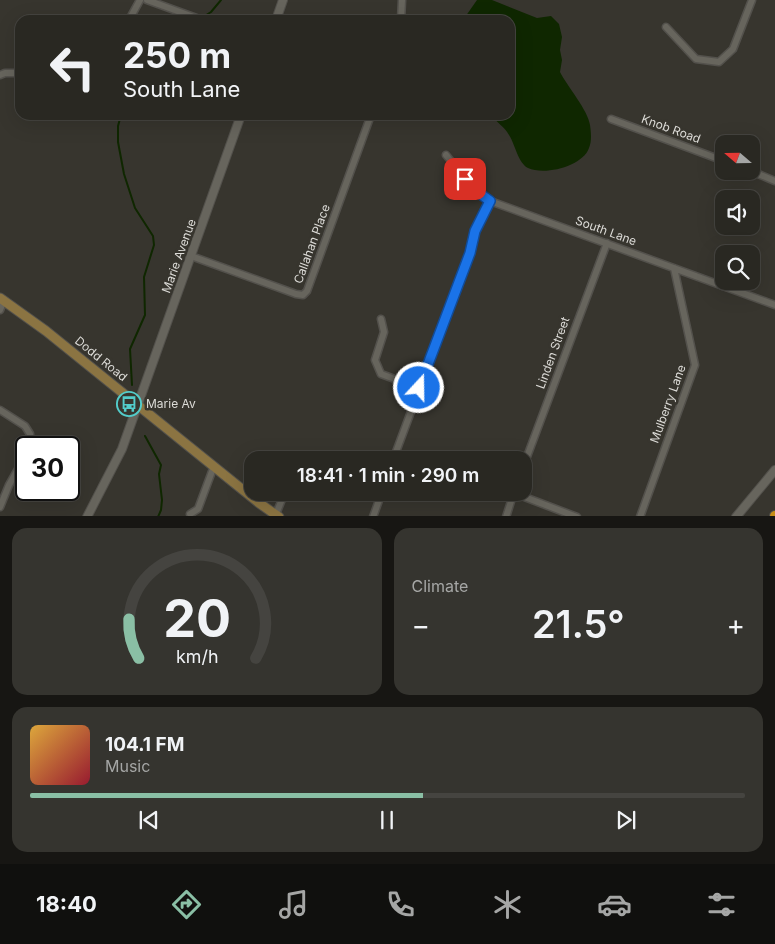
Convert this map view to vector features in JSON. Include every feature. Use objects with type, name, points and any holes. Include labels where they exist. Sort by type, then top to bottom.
[{"type":"main road","name":"Dodd Road","points":[[2,299],[46,331],[259,503],[277,515]]},
{"type":"street","points":[[132,15],[140,0]]},
{"type":"street","points":[[147,0],[188,15]]},
{"type":"street","points":[[278,15],[283,0]]},
{"type":"street","points":[[401,15],[402,0]]},
{"type":"street","points":[[666,28],[696,59],[719,62],[733,50],[752,0]]},
{"type":"street","points":[[0,75],[15,73]]},
{"type":"street","name":"Knob Road","points":[[611,119],[715,158]]},
{"type":"street","name":"Marie Avenue","points":[[88,516],[122,449],[239,120]]},
{"type":"street","name":"Callahan Place","points":[[191,256],[296,294],[304,295],[369,120]]},
{"type":"street","name":"South Lane","points":[[446,156],[475,190],[490,201],[775,305]]},
{"type":"street","points":[[760,175],[775,181]]},
{"type":"street","points":[[396,451],[470,253],[475,231],[490,201]]},
{"type":"street","name":"Linden Street","points":[[529,451],[607,243]]},
{"type":"street","name":"Mulberry Lane","points":[[640,516],[695,364],[674,268]]},
{"type":"street","points":[[0,310],[2,299]]},
{"type":"street","points":[[381,319],[384,332],[375,360],[381,374],[419,388]]},
{"type":"street","points":[[0,410],[25,426],[30,436]]},
{"type":"street","points":[[190,514],[198,509],[214,466]]},
{"type":"street","points":[[736,516],[775,470]]},
{"type":"street","points":[[0,507],[15,474]]},
{"type":"street","points":[[532,500],[577,516]]},
{"type":"street","points":[[277,515],[282,501]]},
{"type":"street","points":[[373,516],[379,501]]},
{"type":"street","points":[[506,516],[511,501]]},
{"type":"shaded area","points":[[477,0],[492,0],[537,18],[551,16],[559,24],[562,37],[560,72],[581,105],[590,125],[590,145],[579,160],[563,168],[544,171],[525,166],[519,158],[507,132],[496,120],[515,120],[515,15],[466,15]]},
{"type":"waterway","points":[[206,15],[221,0]]},
{"type":"waterway","points":[[120,120],[118,142],[124,174],[135,208],[153,236],[154,245],[144,277],[145,315],[130,349],[132,385]]},
{"type":"waterway","points":[[145,436],[161,465],[159,474],[162,500],[158,516]]},
{"type":"place","name":"Marie Av","points":[[129,404]]},
{"type":"route","points":[[419,388],[470,253],[475,231],[490,201],[475,190],[465,179]]}]
